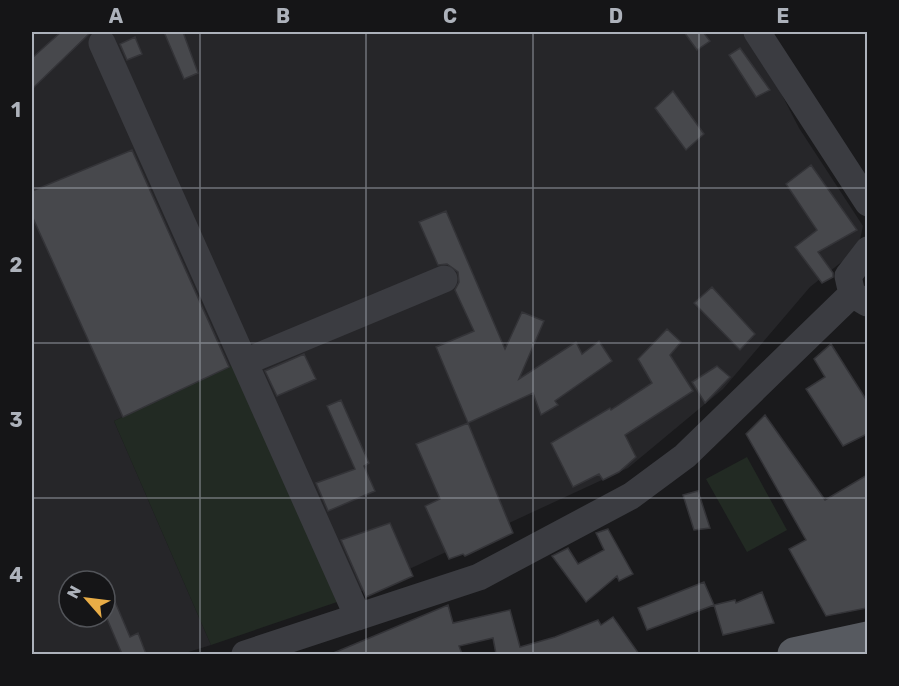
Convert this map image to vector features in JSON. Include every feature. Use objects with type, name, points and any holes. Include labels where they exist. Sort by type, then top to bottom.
[{"type":"main road","points":[[794,654],[867,638]]},
{"type":"street","points":[[757,32],[867,203]]},
{"type":"street","points":[[102,43],[358,617]]},
{"type":"street","points":[[245,654],[479,577],[631,496],[685,456],[860,299],[848,276],[867,250]]},
{"type":"street","points":[[245,362],[444,279]]},
{"type":"shaded area","points":[[32,32],[743,32],[765,62],[799,128],[863,226],[858,249],[810,287],[723,389],[628,468],[340,601],[239,363],[114,421],[211,645],[182,654],[32,654]]},
{"type":"shaded area","points":[[239,362],[340,601],[211,645],[114,421]]},
{"type":"shaded area","points":[[747,457],[787,530],[747,552],[706,479]]},
{"type":"building","points":[[61,32],[91,32],[32,89],[32,58]]},
{"type":"building","points":[[164,32],[183,32],[198,73],[184,79]]},
{"type":"building","points":[[684,32],[703,32],[710,41],[697,50]]},
{"type":"building","points":[[135,37],[142,54],[127,60],[120,44]]},
{"type":"building","points":[[740,48],[770,90],[756,97],[729,55]]},
{"type":"building","points":[[673,91],[704,134],[686,150],[655,108]]},
{"type":"building","points":[[132,150],[229,367],[123,417],[32,216],[32,191]]},
{"type":"building","points":[[811,165],[857,230],[818,252],[833,273],[833,277],[822,283],[795,247],[817,230],[786,184]]},
{"type":"building","points":[[446,211],[505,349],[522,312],[544,321],[519,379],[576,342],[582,354],[599,341],[612,361],[555,401],[558,405],[541,415],[533,393],[468,423],[436,347],[474,331],[455,290],[459,282],[458,272],[447,264],[438,265],[419,222]]},
{"type":"building","points":[[712,287],[755,334],[740,350],[694,303]]},
{"type":"building","points":[[667,329],[681,342],[670,355],[693,391],[625,435],[636,457],[619,472],[603,480],[599,474],[573,487],[551,443],[610,408],[611,410],[652,383],[638,359]]},
{"type":"building","points":[[831,344],[867,401],[867,434],[843,446],[806,389],[825,377],[814,359]]},
{"type":"building","points":[[304,354],[316,379],[277,396],[265,371]]},
{"type":"building","points":[[717,366],[730,377],[705,403],[692,382]]},
{"type":"building","points":[[341,400],[369,463],[364,466],[375,491],[328,511],[316,483],[355,469],[327,406]]},
{"type":"building","points":[[765,415],[825,500],[867,475],[867,608],[826,616],[789,549],[806,540],[746,434]]},
{"type":"building","points":[[468,423],[513,533],[465,556],[463,554],[449,559],[425,506],[440,499],[416,444]]},
{"type":"building","points":[[698,491],[710,528],[694,530],[683,495]]},
{"type":"building","points":[[390,523],[413,576],[366,597],[341,540]]},
{"type":"building","points":[[608,529],[633,574],[619,581],[617,576],[586,602],[552,556],[568,548],[578,564],[604,550],[596,533]]},
{"type":"building","points":[[704,582],[714,605],[647,630],[638,608]]},
{"type":"building","points":[[762,592],[774,623],[723,635],[714,605],[735,600],[736,603]]},
{"type":"building","points":[[448,605],[453,623],[510,610],[520,647],[555,637],[598,620],[601,625],[613,617],[639,654],[496,654],[493,638],[459,646],[462,654],[331,654]]},
{"type":"building","points":[[117,606],[130,637],[138,633],[146,654],[122,654],[111,629],[117,629]]}]
